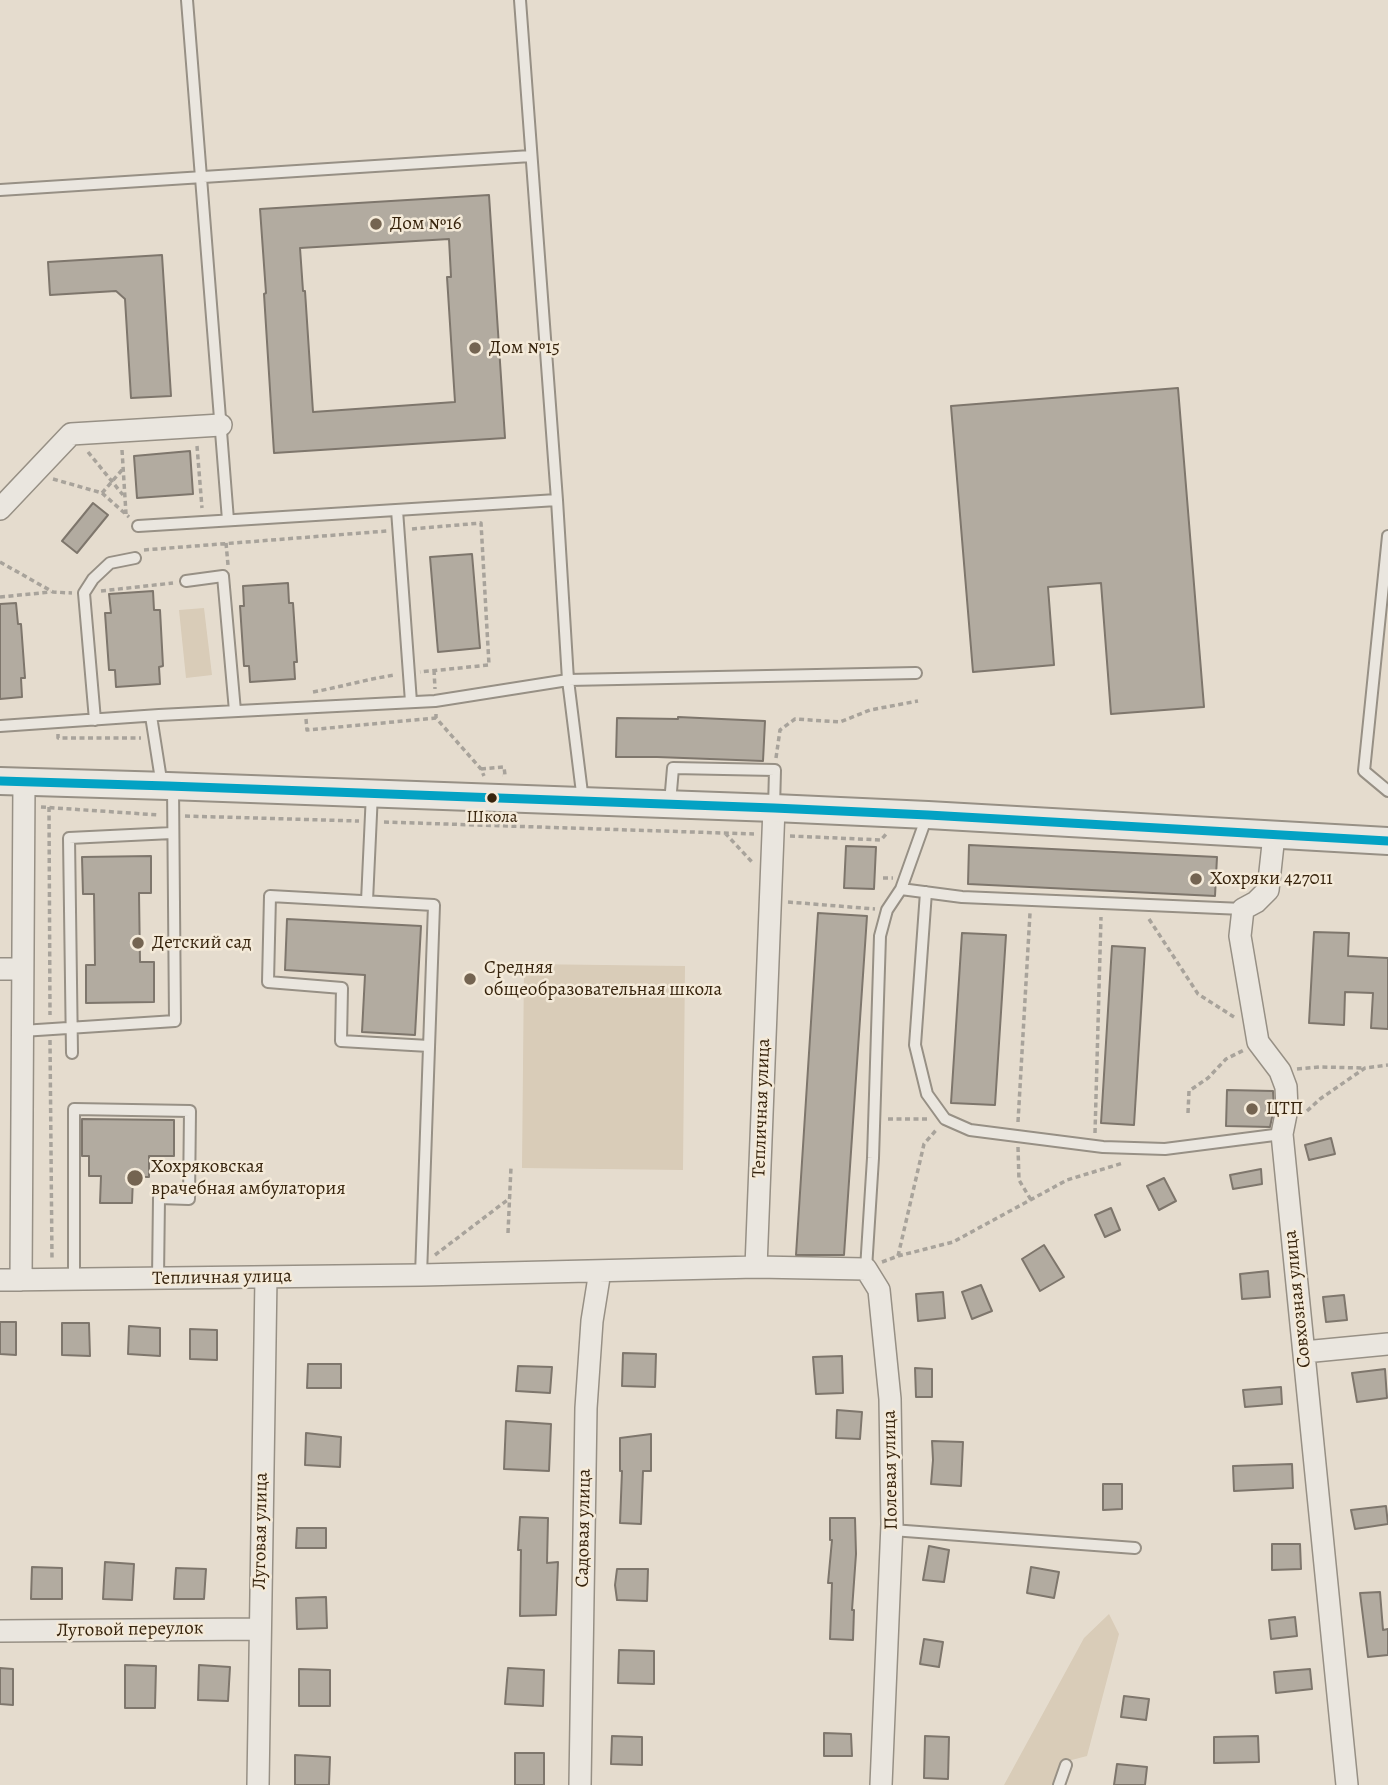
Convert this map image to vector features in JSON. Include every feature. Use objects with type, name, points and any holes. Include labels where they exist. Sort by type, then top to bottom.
[{"type":"street","points":[[0,509],[71,433],[221,425]]},
{"type":"street","points":[[11,1280],[22,1031],[16,790],[167,786],[670,804],[928,815],[1388,841]]},
{"type":"street","name":"Тепличная улица","points":[[11,1280],[74,1272],[158,1278],[266,1277],[422,1270],[600,1271],[756,1267],[774,808]]},
{"type":"street","points":[[1243,909],[1256,902],[1268,890],[1274,835]]},
{"type":"street","name":"Совхозная улица","points":[[1243,909],[1240,936],[1257,1037],[1280,1071],[1286,1087],[1287,1110],[1282,1134],[1347,1785]]},
{"type":"street","points":[[0,969],[22,969]]},
{"type":"street","points":[[756,1267],[866,1269]]},
{"type":"street","name":"Полевая улица","points":[[866,1269],[879,1290],[890,1399],[892,1531],[880,1785]]},
{"type":"street","name":"Садовая улица","points":[[580,1785],[586,1408],[592,1321],[600,1271]]},
{"type":"street","name":"Луговая улица","points":[[258,1785],[266,1277]]},
{"type":"street","points":[[1304,1352],[1388,1344]]},
{"type":"street","name":"Луговой переулок","points":[[0,1632],[260,1629]]},
{"type":"lane","points":[[187,0],[228,520]]},
{"type":"lane","points":[[520,0],[568,680],[583,801]]},
{"type":"lane","points":[[0,190],[531,156]]},
{"type":"lane","points":[[138,526],[557,500]]},
{"type":"lane","points":[[397,510],[411,702]]},
{"type":"lane","points":[[1388,536],[1363,771],[1388,791]]},
{"type":"lane","points":[[95,720],[85,593],[93,579],[110,563],[135,558]]},
{"type":"lane","points":[[186,582],[223,576],[235,711]]},
{"type":"lane","points":[[0,726],[435,701],[568,680],[916,673]]},
{"type":"lane","points":[[22,1031],[175,1021],[172,815],[151,716]]},
{"type":"lane","points":[[670,804],[673,768],[775,770],[774,808]]},
{"type":"lane","points":[[367,901],[372,793]]},
{"type":"lane","points":[[866,1269],[880,936],[887,910],[901,889],[928,815]]},
{"type":"lane","points":[[72,1053],[69,838],[172,833]]},
{"type":"lane","points":[[901,889],[962,897],[1243,909]]},
{"type":"lane","points":[[926,892],[915,1045],[927,1094],[945,1119],[970,1130],[1095,1146],[1165,1149],[1282,1134]]},
{"type":"lane","points":[[422,1270],[434,905],[270,896],[268,982],[342,988],[341,1041],[429,1046]]},
{"type":"lane","points":[[74,1272],[74,1109],[190,1111],[188,1199],[159,1198],[158,1278]]},
{"type":"lane","points":[[892,1531],[1135,1548]]},
{"type":"lane","points":[[1059,1785],[1066,1765]]},
{"type":"path","points":[[194,426],[203,522]]},
{"type":"path","points":[[122,443],[126,514]]},
{"type":"path","points":[[83,445],[125,497]]},
{"type":"path","points":[[102,493],[123,468]]},
{"type":"path","points":[[60,470],[52,478],[102,493],[138,526]]},
{"type":"path","points":[[135,558],[135,551],[481,523],[489,665],[374,678],[305,694],[307,730],[436,718]]},
{"type":"path","points":[[0,597],[53,592]]},
{"type":"path","points":[[433,670],[436,718],[481,769],[484,776],[505,775],[504,767],[481,769]]},
{"type":"path","points":[[775,770],[780,730],[795,719],[840,722],[870,710],[918,701]]},
{"type":"path","points":[[58,723],[58,738],[145,738]]},
{"type":"path","points":[[16,790],[49,807],[172,815],[881,840],[889,831]]},
{"type":"path","points":[[49,807],[52,1265],[74,1272]]},
{"type":"path","points":[[725,833],[771,891],[887,910]]},
{"type":"path","points":[[1031,901],[1017,1136],[1020,1180],[1031,1200]]},
{"type":"path","points":[[1095,1146],[1102,903]]},
{"type":"path","points":[[1141,905],[1198,993],[1257,1037],[1226,1059],[1208,1079],[1189,1091],[1188,1113]]},
{"type":"path","points":[[1280,1071],[1388,1065]]},
{"type":"path","points":[[1282,1134],[1320,1099],[1365,1068]]},
{"type":"path","points":[[874,1119],[945,1119]]},
{"type":"path","points":[[898,1256],[924,1144],[945,1119]]},
{"type":"path","points":[[866,1269],[898,1256],[953,1242],[1067,1180],[1128,1161]]},
{"type":"path","points":[[508,1233],[511,1167]]},
{"type":"path","points":[[422,1270],[510,1198]]},
{"type":"shaded area","points":[[204,608],[212,675],[186,678],[179,610]]},
{"type":"shaded area","points":[[524,964],[685,966],[683,1170],[522,1168]]},
{"type":"shaded area","points":[[1109,1614],[1119,1634],[1087,1756],[1060,1763],[1054,1785],[1004,1785],[1084,1638]]},
{"type":"building","name":"Дом №15","points":[[489,195],[505,438],[274,453],[260,209]],"holes":[[[449,239],[451,277],[447,277],[455,402],[313,412],[300,248]]]},
{"type":"building","points":[[162,255],[171,396],[131,398],[125,299],[116,291],[50,295],[48,262]]},
{"type":"building","points":[[1178,388],[1204,707],[1111,714],[1101,583],[1048,587],[1054,665],[973,672],[951,406]]},
{"type":"building","points":[[190,451],[193,494],[137,498],[134,456]]},
{"type":"building","points":[[93,503],[108,515],[77,553],[62,541]]},
{"type":"building","points":[[472,554],[480,648],[438,652],[430,557]]},
{"type":"building","points":[[288,583],[289,603],[293,603],[297,662],[294,662],[295,679],[250,682],[249,666],[244,666],[240,606],[244,606],[243,586]]},
{"type":"building","points":[[153,591],[154,610],[160,610],[163,666],[159,667],[160,684],[116,687],[115,670],[109,670],[105,613],[111,613],[109,594]]},
{"type":"building","points":[[16,603],[18,624],[21,624],[25,678],[21,678],[22,697],[0,699],[0,604]]},
{"type":"building","points":[[678,717],[765,721],[763,761],[616,757],[617,718]]},
{"type":"building","points":[[969,845],[1217,857],[1215,896],[968,884]]},
{"type":"building","points":[[846,846],[876,847],[874,889],[844,888]]},
{"type":"building","points":[[151,856],[151,893],[139,893],[140,962],[154,962],[154,1002],[86,1003],[86,965],[95,965],[94,894],[83,894],[82,857]]},
{"type":"building","points":[[818,913],[867,916],[844,1255],[796,1255]]},
{"type":"building","points":[[287,919],[421,926],[415,1035],[362,1032],[365,975],[285,970]]},
{"type":"building","points":[[1314,932],[1349,933],[1348,956],[1388,958],[1388,1029],[1371,1028],[1373,993],[1345,992],[1344,1025],[1309,1023]]},
{"type":"building","points":[[962,933],[1006,935],[995,1105],[951,1103]]},
{"type":"building","points":[[1112,946],[1145,948],[1134,1125],[1101,1123]]},
{"type":"building","name":"ЦТП","points":[[1227,1090],[1273,1091],[1274,1108],[1270,1127],[1226,1126]]},
{"type":"building","points":[[82,1119],[174,1120],[174,1156],[149,1156],[149,1177],[133,1177],[132,1203],[100,1203],[101,1176],[89,1176],[89,1156],[82,1156]]},
{"type":"building","points":[[1331,1138],[1335,1154],[1309,1160],[1305,1145]]},
{"type":"building","points":[[1261,1169],[1262,1184],[1233,1189],[1230,1175]]},
{"type":"building","points":[[1164,1178],[1176,1201],[1159,1210],[1147,1186]]},
{"type":"building","points":[[1111,1208],[1120,1230],[1105,1237],[1095,1215]]},
{"type":"building","points":[[1044,1245],[1064,1277],[1040,1291],[1022,1259]]},
{"type":"building","points":[[1268,1271],[1270,1297],[1242,1299],[1240,1274]]},
{"type":"building","points":[[981,1285],[992,1311],[972,1319],[962,1292]]},
{"type":"building","points":[[943,1292],[945,1318],[918,1321],[916,1294]]},
{"type":"building","points":[[1344,1295],[1347,1320],[1326,1322],[1323,1297]]},
{"type":"building","points":[[0,1322],[16,1322],[16,1355],[0,1354]]},
{"type":"building","points":[[62,1323],[89,1323],[90,1356],[62,1355]]},
{"type":"building","points":[[129,1326],[160,1328],[160,1356],[128,1354]]},
{"type":"building","points":[[190,1329],[217,1330],[217,1360],[190,1359]]},
{"type":"building","points":[[623,1353],[656,1354],[655,1387],[622,1386]]},
{"type":"building","points":[[842,1356],[843,1393],[816,1394],[813,1357]]},
{"type":"building","points":[[308,1364],[341,1364],[341,1388],[307,1388]]},
{"type":"building","points":[[518,1366],[552,1367],[550,1393],[516,1391]]},
{"type":"building","points":[[915,1368],[932,1369],[932,1397],[916,1397]]},
{"type":"building","points":[[1385,1369],[1387,1398],[1357,1402],[1352,1373]]},
{"type":"building","points":[[1281,1387],[1282,1404],[1245,1407],[1243,1390]]},
{"type":"building","points":[[837,1410],[862,1412],[860,1439],[836,1438]]},
{"type":"building","points":[[506,1421],[551,1424],[549,1471],[504,1469]]},
{"type":"building","points":[[306,1433],[341,1437],[340,1467],[305,1465]]},
{"type":"building","points":[[651,1434],[651,1471],[643,1471],[641,1524],[620,1523],[620,1438]]},
{"type":"building","points":[[932,1441],[963,1442],[961,1486],[931,1484]]},
{"type":"building","points":[[1292,1464],[1293,1488],[1234,1491],[1233,1466]]},
{"type":"building","points":[[1103,1484],[1122,1484],[1122,1509],[1103,1510]]},
{"type":"building","points":[[1386,1506],[1388,1524],[1355,1529],[1351,1510]]},
{"type":"building","points":[[520,1517],[548,1518],[547,1563],[558,1562],[556,1615],[520,1616]]},
{"type":"building","points":[[830,1518],[855,1518],[853,1640],[830,1639]]},
{"type":"building","points":[[297,1528],[326,1528],[326,1548],[296,1548]]},
{"type":"building","points":[[1272,1544],[1300,1544],[1301,1569],[1272,1570]]},
{"type":"building","points":[[929,1546],[949,1550],[944,1582],[923,1580]]},
{"type":"building","points":[[105,1562],[134,1564],[132,1600],[103,1599]]},
{"type":"building","points":[[32,1567],[62,1568],[62,1599],[31,1599]]},
{"type":"building","points":[[1031,1567],[1059,1572],[1054,1598],[1027,1593]]},
{"type":"building","points":[[176,1568],[206,1569],[204,1599],[174,1599]]},
{"type":"building","points":[[617,1569],[648,1569],[647,1601],[617,1600]]},
{"type":"building","points":[[1380,1592],[1383,1630],[1388,1629],[1388,1655],[1368,1657],[1360,1593]]},
{"type":"building","points":[[326,1597],[327,1628],[297,1629],[296,1598]]},
{"type":"building","points":[[1295,1617],[1297,1636],[1271,1639],[1269,1620]]},
{"type":"building","points":[[924,1639],[943,1642],[939,1667],[920,1664]]},
{"type":"building","points":[[619,1650],[654,1651],[654,1684],[618,1683]]},
{"type":"building","points":[[125,1665],[156,1666],[155,1708],[125,1708]]},
{"type":"building","points":[[199,1665],[230,1667],[228,1701],[198,1700]]},
{"type":"building","points":[[0,1668],[13,1669],[13,1705],[0,1704]]},
{"type":"building","points":[[508,1668],[544,1670],[543,1706],[505,1704]]},
{"type":"building","points":[[299,1669],[330,1670],[330,1706],[299,1706]]},
{"type":"building","points":[[1310,1669],[1312,1689],[1276,1693],[1274,1672]]},
{"type":"building","points":[[1124,1696],[1149,1699],[1146,1720],[1121,1717]]},
{"type":"building","points":[[824,1733],[851,1734],[852,1756],[824,1756]]},
{"type":"building","points":[[612,1736],[642,1737],[642,1765],[611,1764]]},
{"type":"building","points":[[925,1736],[949,1737],[948,1779],[924,1778]]},
{"type":"building","points":[[1258,1736],[1259,1762],[1214,1763],[1214,1737]]},
{"type":"building","points":[[515,1753],[544,1753],[544,1785],[515,1785]]},
{"type":"building","points":[[295,1755],[330,1757],[329,1785],[295,1785]]},
{"type":"building","points":[[1117,1764],[1147,1767],[1145,1785],[1114,1785]]},
{"type":"transit line","points":[[0,781],[774,808],[1388,841]]},
{"type":"place","name":"Дом №16","points":[[376,224]]},
{"type":"place","name":"Дом №15","points":[[475,348]]},
{"type":"place","name":"Школа","points":[[492,798]]},
{"type":"place","name":"Хохряки 427011","points":[[1196,879]]},
{"type":"place","name":"Детский сад","points":[[138,943]]},
{"type":"place","name":"Средняя общеобразовательная школа","points":[[470,979]]},
{"type":"place","name":"ЦТП","points":[[1252,1109]]},
{"type":"place","name":"Хохряковская врачебная амбулатория","points":[[135,1178]]}]
